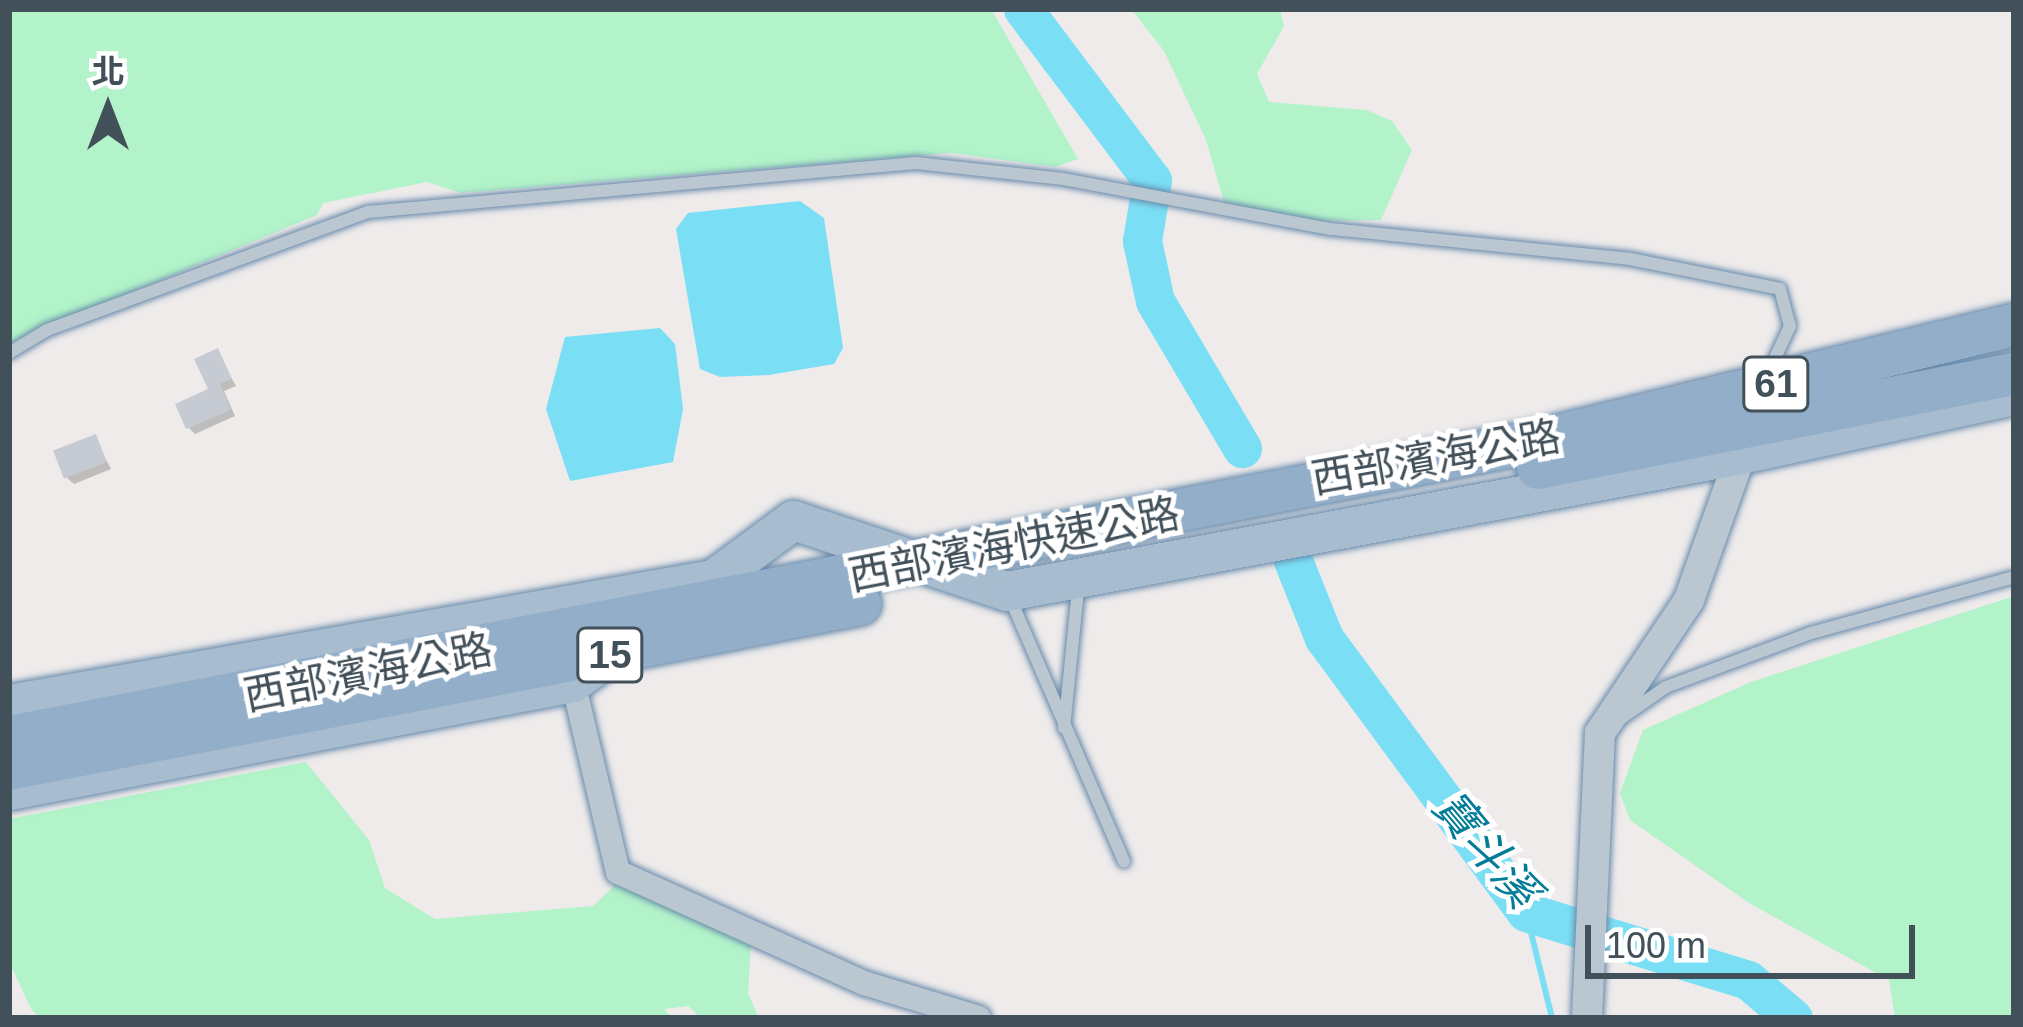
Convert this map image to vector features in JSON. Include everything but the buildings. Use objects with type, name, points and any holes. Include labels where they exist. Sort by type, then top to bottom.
[{"type":"highway","name":"西部濱海快速公路","points":[[1540,454],[2014,325]]},
{"type":"highway","name":"西部濱海快速公路","points":[[9,770],[1162,528],[1540,454],[2014,374]]},
{"type":"highway","name":"西部濱海快速公路","points":[[9,737],[1162,528]]},
{"type":"main road","name":"西部濱海公路","points":[[9,704],[1155,499],[1772,366],[2014,308]]},
{"type":"main road","name":"西部濱海公路","points":[[9,790],[573,682],[793,520],[1007,591],[1741,453],[2014,394]]},
{"type":"street","points":[[1587,1015],[1600,733],[1689,600],[1741,453]]},
{"type":"street","points":[[573,682],[618,872],[864,983],[979,1018]]},
{"type":"lane","points":[[9,353],[47,330],[368,212],[916,163],[1063,179],[1331,229],[1630,259],[1780,289],[1790,326],[1772,366]]},
{"type":"lane","points":[[1064,729],[1080,575]]},
{"type":"lane","points":[[1600,733],[1666,687],[2014,577]]},
{"type":"lane","points":[[1007,591],[1124,862]]},
{"type":"green space","points":[[9,9],[991,9],[1078,159],[1055,167],[951,153],[461,193],[427,182],[323,203],[317,215],[9,343]]},
{"type":"green space","points":[[1131,9],[1280,9],[1284,26],[1257,74],[1269,102],[1367,110],[1392,121],[1412,150],[1381,220],[1314,221],[1224,202],[1206,140],[1164,51]]},
{"type":"green space","points":[[2014,596],[2014,1018],[1895,1018],[1889,980],[1749,903],[1630,820],[1620,793],[1643,730],[1751,682]]},
{"type":"green space","points":[[306,762],[369,840],[385,888],[435,919],[593,906],[616,884],[751,943],[748,993],[759,1018],[701,1018],[688,1006],[664,1009],[673,1018],[40,1018],[31,1009],[9,961],[9,819]]},
{"type":"water","points":[[800,201],[824,218],[843,348],[834,364],[720,377],[700,369],[676,229],[688,213]]},
{"type":"water","points":[[660,328],[675,344],[683,409],[673,462],[570,481],[546,409],[565,337]]},
{"type":"waterway","name":"寶斗溪","points":[[1023,9],[1152,180],[1142,241],[1155,301],[1242,448]]},
{"type":"waterway","name":"寶斗溪","points":[[1288,548],[1324,638],[1526,912],[1748,980],[1793,1018]]},
{"type":"waterway","points":[[1526,912],[1552,1018]]}]
